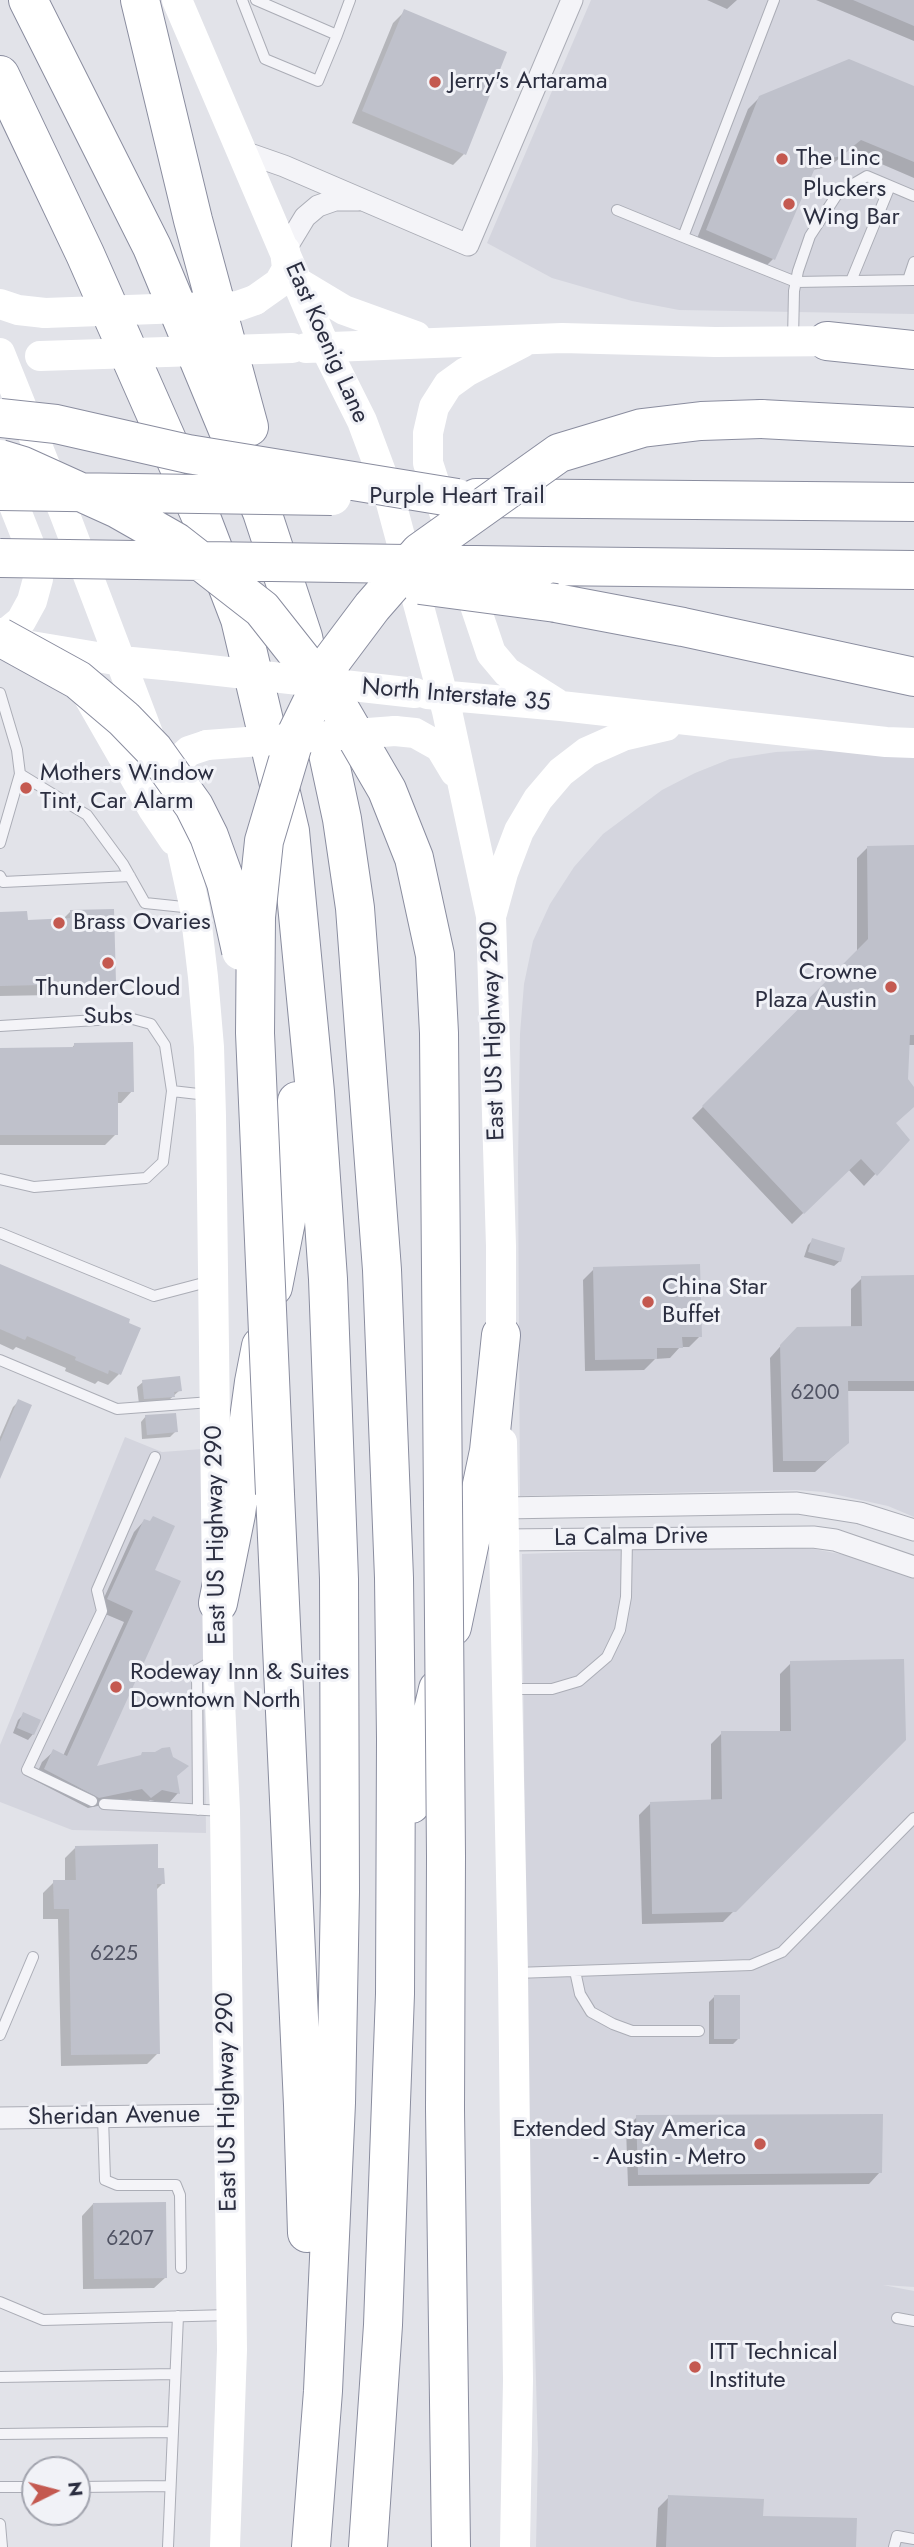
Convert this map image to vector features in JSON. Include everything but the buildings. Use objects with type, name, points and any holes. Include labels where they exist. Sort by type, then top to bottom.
[{"type":"highway","points":[[28,0],[152,247],[262,512],[303,637],[342,819],[355,908],[370,1086],[386,1348],[394,1578],[395,1994],[383,2325],[368,2547]]},
{"type":"highway","points":[[140,0],[196,232],[246,417],[256,459],[262,512]]},
{"type":"highway","points":[[0,75],[85,254],[201,517],[240,619],[290,831],[315,1092],[328,1279],[339,1592],[340,1905],[336,2103],[323,2391],[311,2541]]},
{"type":"highway","points":[[810,342],[914,350]]},
{"type":"highway","points":[[0,418],[56,424],[188,454],[457,498]]},
{"type":"highway","points":[[311,2541],[305,2390],[307,2222],[304,2118],[255,1033],[256,917],[264,841],[295,737],[334,659],[372,607],[420,552],[559,453],[642,428],[701,421],[761,419],[914,426]]},
{"type":"highway","points":[[0,459],[35,471],[118,509],[176,542],[262,609],[337,704],[387,790],[414,858],[435,955],[439,1033],[451,2547]]},
{"type":"highway","name":"Purple Heart Trail","points":[[0,491],[528,497],[637,501],[914,502]]},
{"type":"highway","points":[[0,558],[914,570]]},
{"type":"highway","points":[[255,563],[556,603],[914,677]]},
{"type":"highway","points":[[0,639],[78,680],[124,719],[155,750],[194,806],[209,836],[226,883],[239,937],[255,1033]]},
{"type":"highway","points":[[218,1602],[236,1514],[254,1382],[286,1221],[299,1081],[300,917]]},
{"type":"highway","points":[[396,1889],[416,1780],[489,1451],[501,1335]]},
{"type":"highway","points":[[438,2547],[447,2302]]},
{"type":"main road","name":"East Koenig Lane","points":[[177,0],[324,347],[362,421],[387,488],[410,568],[429,695]]},
{"type":"main road","points":[[0,304],[18,310],[45,313],[238,306],[255,300],[279,283],[287,269],[285,250]]},
{"type":"main road","points":[[299,283],[344,310],[433,342]]},
{"type":"main road","points":[[532,338],[466,372],[448,385],[434,407],[428,433],[428,463],[491,653],[508,673],[561,706]]},
{"type":"main road","points":[[121,661],[1,356],[532,338],[914,341]]},
{"type":"main road","points":[[0,472],[36,561],[38,579],[33,600],[20,621],[0,639],[48,658],[81,681],[153,809],[184,856]]},
{"type":"main road","name":"North Interstate 35","points":[[0,639],[121,661],[429,695],[914,743]]},
{"type":"main road","name":"East US Highway 290","points":[[121,661],[168,786],[195,909],[204,977],[211,1095],[218,1602],[211,1811],[228,2115],[232,2315],[225,2547]]},
{"type":"main road","name":"East US Highway 290","points":[[429,695],[463,785],[491,916],[502,1246],[505,1689],[513,1973],[517,2380],[515,2547]]},
{"type":"main road","points":[[491,916],[519,831],[538,799],[561,772],[587,752],[623,736],[657,727],[697,722]]},
{"type":"main road","points":[[168,786],[174,765],[189,751],[207,745],[395,731],[415,733],[440,747],[463,785]]},
{"type":"street","points":[[241,151],[284,166],[468,245],[572,0]]},
{"type":"street","points":[[285,250],[305,217],[318,206],[335,200],[365,200]]},
{"type":"street","name":"La Calma Drive","points":[[503,1508],[797,1503],[860,1513],[914,1530]]},
{"type":"street","points":[[755,1504],[759,1537]]},
{"type":"street","name":"La Calma Drive","points":[[503,1540],[813,1537],[835,1540],[914,1567]]},
{"type":"street","name":"Sheridan Avenue","points":[[0,2118],[228,2115]]},
{"type":"lane","points":[[242,0],[265,59],[318,82],[350,0]]},
{"type":"lane","points":[[256,0],[337,34]]},
{"type":"lane","points":[[683,237],[774,0]]},
{"type":"lane","points":[[810,342],[796,282],[810,236],[838,193],[867,176],[914,196]]},
{"type":"lane","points":[[851,281],[890,186]]},
{"type":"lane","points":[[617,209],[796,282],[911,281],[914,262]]},
{"type":"lane","points":[[0,693],[17,750],[20,774],[0,843]]},
{"type":"lane","points":[[20,774],[87,816],[130,876],[145,903],[195,909]]},
{"type":"lane","points":[[0,876],[3,882],[130,876]]},
{"type":"lane","points":[[0,1027],[129,1018],[151,1024],[164,1045],[172,1091],[163,1162],[146,1178],[34,1186],[0,1179]]},
{"type":"lane","points":[[172,1091],[211,1095]]},
{"type":"lane","points":[[0,1233],[154,1296],[214,1280]]},
{"type":"lane","points":[[0,1360],[117,1409],[215,1401]]},
{"type":"lane","points":[[92,1801],[27,1770],[102,1611],[97,1590],[155,1457]]},
{"type":"lane","points":[[505,1689],[552,1689],[579,1681],[607,1657],[620,1630],[626,1597],[627,1538]]},
{"type":"lane","points":[[104,1804],[211,1811]]},
{"type":"lane","points":[[513,1973],[751,1965],[782,1952],[914,1818]]},
{"type":"lane","points":[[0,2035],[33,1957]]},
{"type":"lane","points":[[575,1971],[580,1994],[591,2012],[613,2024],[632,2031],[699,2031]]},
{"type":"lane","points":[[103,2117],[105,2180],[117,2185],[176,2185],[180,2195],[181,2268]]},
{"type":"lane","points":[[0,2302],[43,2320],[232,2315]]},
{"type":"lane","points":[[168,2547],[178,2316]]},
{"type":"lane","points":[[897,2318],[914,2321]]},
{"type":"lane","points":[[0,2377],[175,2374]]},
{"type":"lane","points":[[0,2434],[172,2432]]},
{"type":"lane","points":[[91,2487],[170,2486]]},
{"type":"lane","points":[[0,2487],[21,2487]]},
{"type":"lane","points":[[0,2524],[2,2547]]},
{"type":"lane","points":[[894,2547],[897,2536],[914,2539]]},
{"type":"lane","points":[[217,2547],[225,2547]]},
{"type":"shaded area","points":[[591,0],[914,0],[914,314],[679,310],[632,301],[552,278],[487,243]]},
{"type":"shaded area","points":[[820,750],[914,754],[914,1517],[888,1506],[824,1492],[796,1490],[520,1496],[520,1034],[524,984],[533,941],[550,904],[574,867],[603,834],[662,790],[730,759],[776,752]]},
{"type":"shaded area","points":[[125,1437],[162,1452],[202,1449],[206,1833],[72,1830],[0,1802],[0,1745]]},
{"type":"shaded area","points":[[767,1545],[814,1549],[861,1558],[914,1577],[914,2287],[883,2285],[914,2291],[914,2547],[536,2547],[538,2451],[527,2063],[522,1554]]},
{"type":"place","name":"Jerry's Artarama","points":[[435,82]]},
{"type":"place","name":"The Linc","points":[[782,159]]},
{"type":"place","name":"Pluckers Wing Bar","points":[[789,204]]},
{"type":"place","name":"Mothers Window Tint, Car Alarm","points":[[26,788]]},
{"type":"place","name":"Brass Ovaries","points":[[59,923]]},
{"type":"place","name":"ThunderCloud Subs","points":[[108,963]]},
{"type":"place","name":"Crowne Plaza Austin","points":[[891,987]]},
{"type":"place","name":"China Star Buffet","points":[[648,1302]]},
{"type":"place","name":"Rodeway Inn & Suites Downtown North","points":[[116,1687]]},
{"type":"place","name":"Extended Stay America - Austin - Metro","points":[[760,2144]]},
{"type":"place","name":"ITT Technical Institute","points":[[695,2367]]}]
